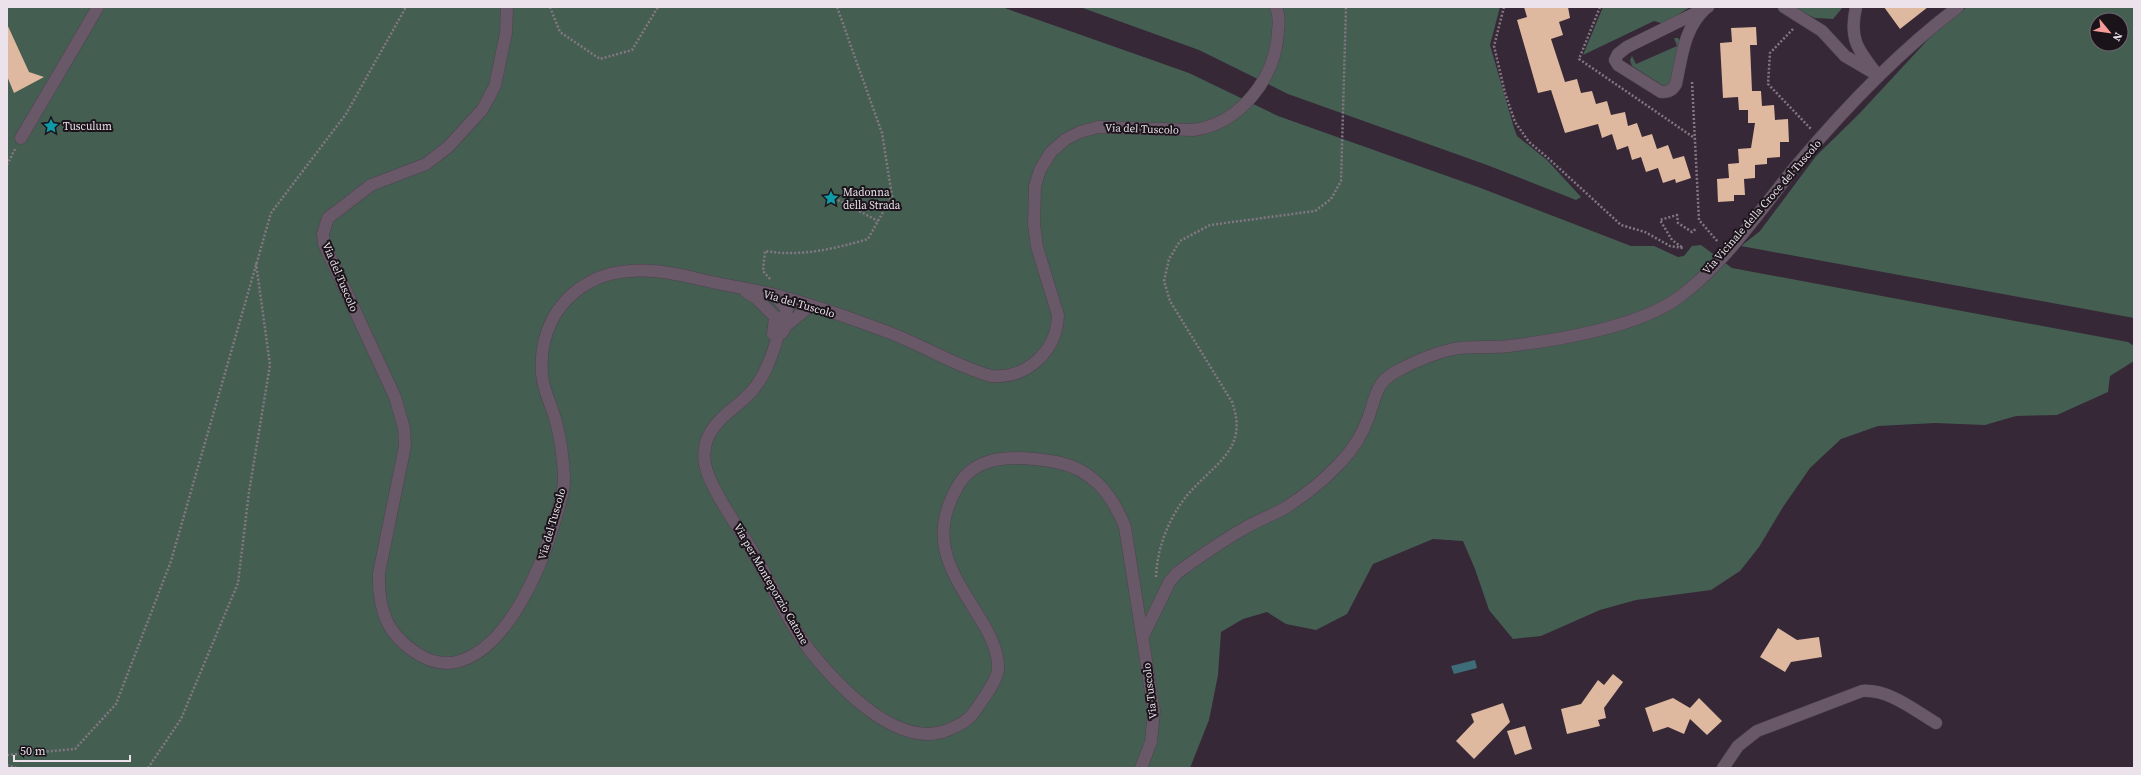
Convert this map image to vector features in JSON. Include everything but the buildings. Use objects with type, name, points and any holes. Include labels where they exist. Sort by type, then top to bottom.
[{"type":"street","points":[[21,138],[98,7]]},
{"type":"street","name":"Via del Tuscolo","points":[[507,7],[506,33],[495,86],[482,110],[448,147],[426,164],[371,185],[328,218],[323,234],[324,244],[395,397],[404,428],[405,446],[380,573],[379,592],[386,619],[398,640],[423,657],[436,662],[450,663],[466,660],[482,648],[505,625],[522,602],[547,548],[562,494],[564,478],[556,421],[546,396],[542,374],[543,352],[548,328],[556,310],[590,282],[609,274],[634,271],[654,271],[779,296],[887,332],[992,376],[1013,375],[1033,365],[1049,346],[1058,326],[1058,315],[1037,247],[1034,224],[1035,186],[1040,170],[1051,152],[1066,139],[1080,132],[1098,127],[1192,130],[1208,128],[1226,119],[1259,90],[1272,63],[1278,46],[1276,7]]},
{"type":"street","points":[[1707,7],[1696,16],[1684,42],[1676,84],[1674,88],[1668,92],[1661,92],[1618,65],[1615,60],[1618,54],[1627,46],[1707,7]]},
{"type":"street","points":[[1784,7],[1822,31],[1845,56],[1879,76]]},
{"type":"street","points":[[1856,7],[1853,37],[1861,54],[1879,76]]},
{"type":"street","name":"Via Vicinale della Croce del Tuscolo","points":[[1143,636],[1170,581],[1177,573],[1241,530],[1286,507],[1339,464],[1352,449],[1362,433],[1376,391],[1381,382],[1400,369],[1440,352],[1461,348],[1509,346],[1554,339],[1642,316],[1672,302],[1687,291],[1727,250],[1798,164],[1879,76],[1920,38],[1958,7]]},
{"type":"street","points":[[738,288],[756,298],[775,317],[771,353]]},
{"type":"street","points":[[771,353],[787,309],[779,296]]},
{"type":"street","points":[[771,353],[786,326],[810,306]]},
{"type":"street","name":"Via per Monteporzio Catone","points":[[771,353],[765,372],[752,391],[716,424],[707,439],[704,452],[706,468],[711,481],[751,548],[799,637],[833,680],[878,717],[910,733],[940,733],[968,720],[987,694],[998,670],[992,638],[950,567],[944,548],[942,528],[946,509],[964,476],[986,461],[1014,458],[1069,464],[1084,471],[1098,482],[1119,510],[1125,527],[1143,636]]},
{"type":"street","name":"Via Tuscolo","points":[[1141,765],[1151,742],[1154,724],[1143,636]]},
{"type":"street","points":[[1723,768],[1738,746],[1757,731],[1862,691],[1874,690],[1887,695],[1936,723]]},
{"type":"path","points":[[7,755],[75,749],[116,704],[171,561],[270,213],[346,114],[406,7]]},
{"type":"path","points":[[550,7],[560,32],[600,59],[632,50],[658,7]]},
{"type":"path","points":[[779,296],[763,271],[765,251],[784,254],[834,249],[868,239],[892,196],[882,133],[836,7]]},
{"type":"path","points":[[1156,580],[1156,565],[1166,529],[1185,498],[1227,454],[1238,432],[1237,417],[1232,402],[1170,301],[1164,281],[1169,259],[1180,241],[1210,225],[1315,211],[1331,199],[1340,181],[1346,7]]},
{"type":"path","points":[[1504,7],[1494,46],[1505,93],[1515,122],[1528,142],[1621,225],[1645,232],[1670,246],[1683,248],[1672,240],[1660,220],[1677,215],[1678,223],[1692,232],[1697,228]]},
{"type":"path","points":[[1600,7],[1579,59],[1693,137]]},
{"type":"path","points":[[1804,19],[1770,53],[1768,84],[1816,134]]},
{"type":"path","points":[[1692,79],[1693,137],[1699,220],[1727,250]]},
{"type":"path","points":[[7,165],[21,138]]},
{"type":"path","points":[[838,200],[878,221]]},
{"type":"path","points":[[148,768],[181,719],[238,582],[249,492],[270,364],[256,262]]},
{"type":"path","points":[[7,765],[17,768]]},
{"type":"green space","points":[[7,7],[1002,7],[1189,73],[1278,116],[1478,187],[1631,246],[1654,246],[1678,257],[1684,256],[1692,246],[1701,245],[1732,268],[2128,342],[2134,346],[2134,361],[2110,376],[2108,392],[2057,415],[2016,416],[1985,425],[1935,423],[1878,426],[1841,439],[1810,468],[1783,507],[1759,547],[1740,571],[1711,590],[1636,600],[1600,610],[1541,636],[1513,639],[1489,610],[1475,569],[1463,541],[1433,539],[1373,564],[1347,614],[1316,630],[1286,624],[1267,612],[1243,619],[1221,632],[1218,675],[1209,720],[1190,768],[7,768]]},
{"type":"green space","points":[[1080,7],[1500,7],[1490,45],[1517,136],[1547,160],[1581,197],[1576,200],[1487,165],[1288,94],[1199,50]]},
{"type":"green space","points":[[1603,7],[1690,7],[1664,24],[1654,21],[1583,55]]},
{"type":"green space","points":[[1792,7],[1843,7],[1833,19],[1815,18]]},
{"type":"green space","points":[[1967,7],[2134,7],[2134,318],[1741,246],[1760,231],[1816,156],[1859,114],[1935,32]]},
{"type":"green space","points":[[1674,38],[1678,38],[1680,41],[1673,80],[1667,86],[1662,85],[1632,66],[1630,60],[1632,56],[1636,64],[1677,46]]},
{"type":"water","points":[[1475,660],[1477,668],[1454,674],[1451,666]]},
{"type":"place","name":"Tusculum","points":[[51,126]]},
{"type":"place","name":"Madonna della Strada","points":[[831,198]]}]
